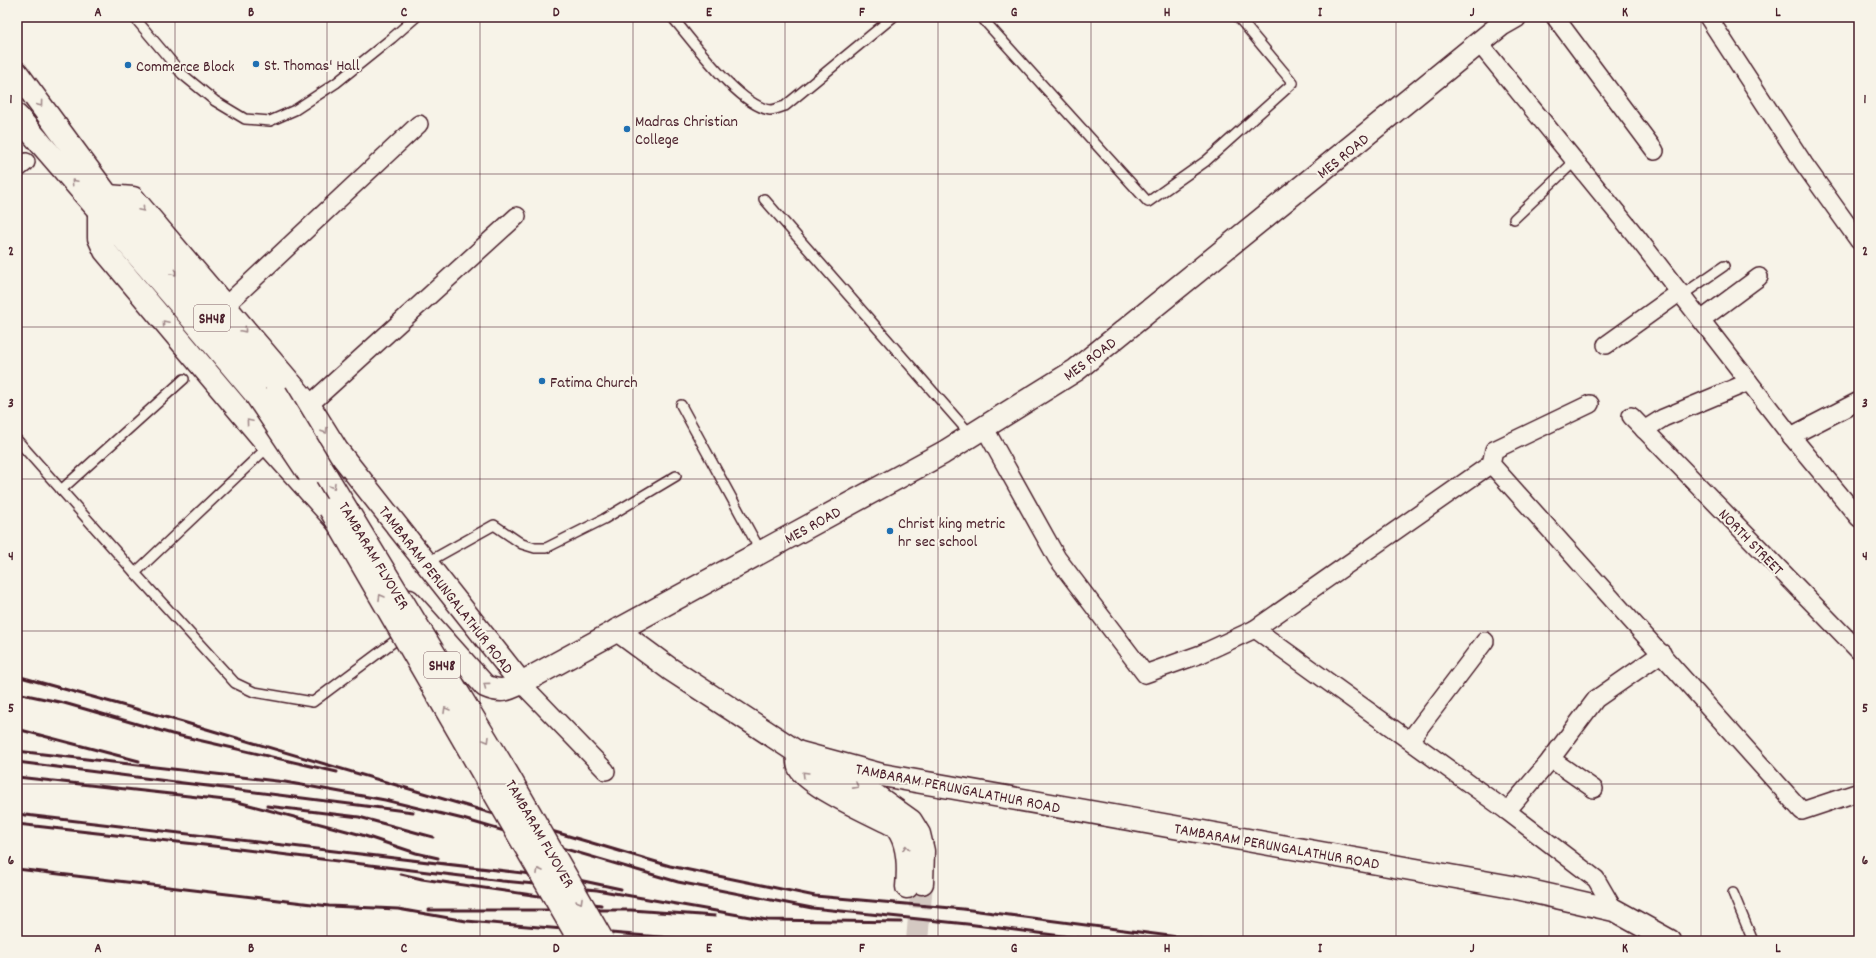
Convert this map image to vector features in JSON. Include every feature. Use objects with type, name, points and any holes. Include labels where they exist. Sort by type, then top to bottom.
[{"type":"street","name":"MES ROAD","points":[[617,630],[943,453],[1076,370],[1501,25],[1514,17]]},
{"type":"street","points":[[1555,17],[1654,151]]},
{"type":"street","points":[[1708,17],[1804,164],[1859,241]]},
{"type":"street","points":[[1479,43],[1701,320],[1791,436],[1859,518]]},
{"type":"street","name":"SH48","points":[[17,73],[104,204]]},
{"type":"street","name":"SH48","points":[[17,116],[104,204]]},
{"type":"street","points":[[224,307],[419,124]]},
{"type":"street","name":"TAMBARAM PERUNGALATHUR ROAD","points":[[104,204],[133,198],[308,406],[337,450],[521,683],[617,630],[670,669],[806,754],[882,776],[1512,887],[1614,910],[1670,941]]},
{"type":"street","points":[[104,204],[99,238],[105,251],[269,446],[485,686],[495,690],[506,690],[521,683],[606,771]]},
{"type":"street","name":"TAMBARAM FLYOVER","points":[[104,204],[143,250],[256,395],[312,478],[580,941]]},
{"type":"street","points":[[308,406],[517,216]]},
{"type":"street","name":"TAMBARAM FLYOVER","points":[[143,250],[276,393],[508,775],[603,941]]},
{"type":"street","points":[[1701,320],[1759,277]]},
{"type":"street","points":[[1606,346],[1680,294]]},
{"type":"street","points":[[1644,430],[1663,418],[1749,382]]},
{"type":"street","points":[[1791,436],[1859,401]]},
{"type":"street","points":[[977,431],[1057,558],[1145,674],[1201,654],[1255,629],[1491,464],[1494,450],[1590,404]]},
{"type":"street","name":"NORTH STREET","points":[[1631,416],[1859,651]]},
{"type":"street","points":[[1491,464],[1662,652],[1802,811],[1859,792]]},
{"type":"street","points":[[1255,629],[1507,811],[1596,879],[1614,910]]},
{"type":"street","points":[[1410,740],[1485,641]]},
{"type":"street","points":[[1507,811],[1552,759],[1596,699],[1662,652]]},
{"type":"street","points":[[806,754],[824,769],[876,796],[911,821],[919,834],[924,851],[914,885]]},
{"type":"street","points":[[1552,759],[1594,789]]},
{"type":"lane","points":[[134,17],[182,74],[215,101],[245,119],[270,121],[295,110],[336,83],[416,17]]},
{"type":"lane","points":[[672,17],[735,90],[754,104],[771,110],[785,106],[893,17]]},
{"type":"lane","points":[[981,17],[1148,202],[1206,161],[1293,83],[1238,17]]},
{"type":"lane","points":[[1514,219],[1575,162]]},
{"type":"lane","points":[[764,199],[977,431]]},
{"type":"lane","points":[[1680,294],[1724,266]]},
{"type":"lane","points":[[61,490],[184,379]]},
{"type":"lane","points":[[681,405],[761,552]]},
{"type":"lane","points":[[17,440],[235,683],[254,692],[313,702],[425,619]]},
{"type":"lane","points":[[135,573],[269,446]]},
{"type":"lane","points":[[426,562],[494,525],[522,544],[535,548],[546,548],[604,519],[676,476]]},
{"type":"lane","points":[[1733,893],[1753,941]]},
{"type":"tunnel","points":[[917,941],[922,883]]},
{"type":"railway","points":[[17,676],[183,722],[670,866],[815,896],[963,909],[1208,941]]},
{"type":"railway","points":[[17,693],[64,703],[172,734],[337,772]]},
{"type":"railway","points":[[17,729],[139,761]]},
{"type":"railway","points":[[17,751],[285,782],[385,800],[463,819],[678,882],[812,908],[967,924],[1101,941]]},
{"type":"railway","points":[[17,762],[413,812]]},
{"type":"railway","points":[[17,777],[234,801],[362,835],[416,853],[438,858]]},
{"type":"railway","points":[[267,806],[359,817],[433,837]]},
{"type":"railway","points":[[17,814],[574,879],[621,889]]},
{"type":"railway","points":[[17,824],[502,881],[597,890],[767,920],[901,922]]},
{"type":"railway","points":[[17,869],[329,906],[398,909],[466,921],[707,941]]},
{"type":"railway","points":[[401,874],[422,879],[601,905]]},
{"type":"railway","points":[[429,910],[631,910],[715,916]]},
{"type":"railway","points":[[1095,938],[1167,940]]},
{"type":"place","name":"St. Thomas' Hall","points":[[256,64]]},
{"type":"place","name":"Commerce Block","points":[[128,65]]},
{"type":"place","name":"Madras Christian College","points":[[627,129]]},
{"type":"place","name":"Fatima Church","points":[[542,381]]},
{"type":"place","name":"Christ king metric hr sec school","points":[[890,531]]}]
